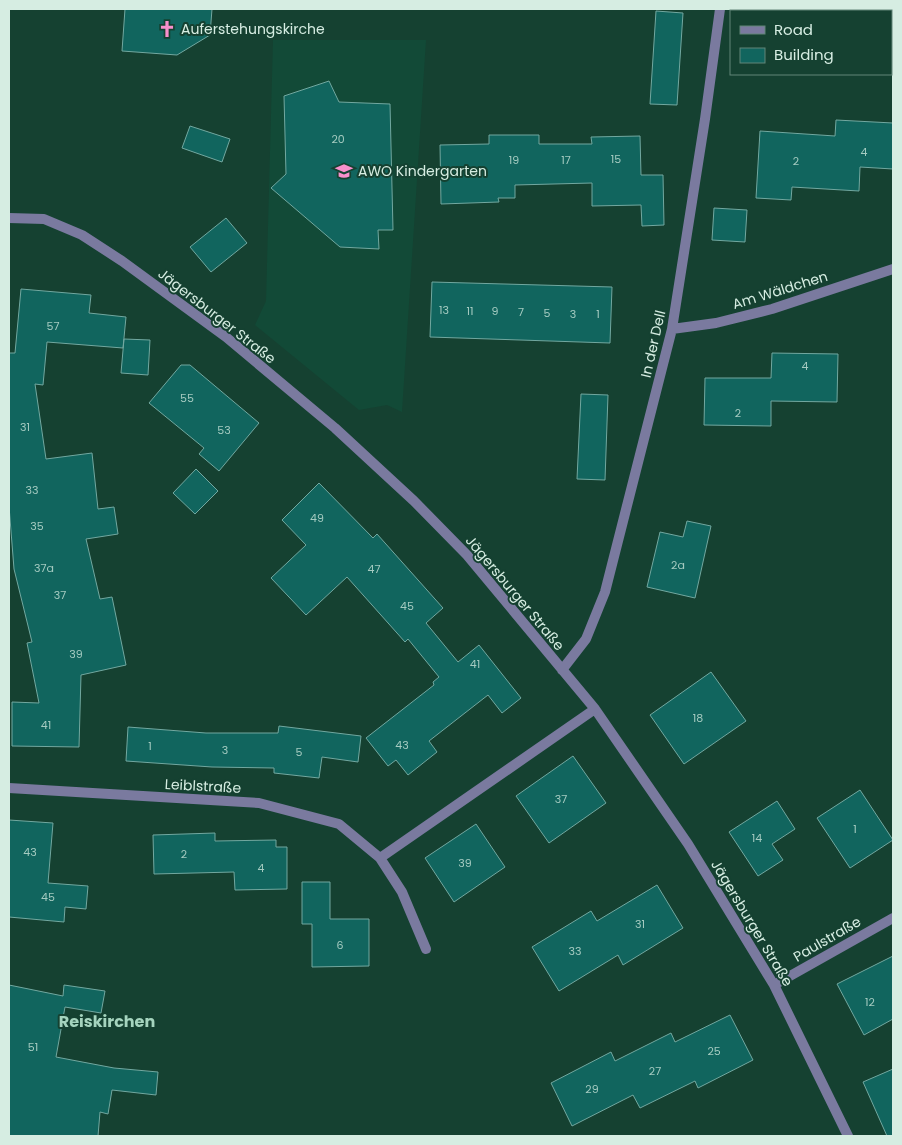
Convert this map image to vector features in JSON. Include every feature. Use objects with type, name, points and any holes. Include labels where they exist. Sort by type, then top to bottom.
[{"type":"street","name":"In der Dell","points":[[562,670],[586,639],[605,592],[672,329],[720,9]]},
{"type":"street","name":"Jägersburger Straße","points":[[9,218],[44,219],[82,235],[122,261],[226,337],[335,428],[414,501],[467,554],[595,709],[688,844],[774,985],[848,1136]]},
{"type":"street","name":"Am Wäldchen","points":[[672,329],[716,323],[772,309],[893,269]]},
{"type":"street","points":[[380,858],[595,709]]},
{"type":"street","name":"Leiblstraße","points":[[9,788],[258,803],[339,824],[380,858],[402,892],[426,949]]},
{"type":"street","name":"Paulstraße","points":[[774,985],[893,918]]},
{"type":"shaded area","name":"AWO Kindergarten","points":[[273,40],[426,40],[402,412],[387,405],[359,410],[255,325],[266,301]]},
{"type":"building","name":"Auferstehungskirche","points":[[125,9],[212,9],[210,35],[177,55],[122,51]]},
{"type":"building","points":[[656,11],[683,13],[677,105],[650,104]]},
{"type":"building","points":[[329,81],[339,102],[390,104],[393,230],[378,230],[379,249],[340,247],[271,188],[286,174],[284,96]]},
{"type":"building","points":[[836,120],[893,123],[893,169],[860,167],[859,191],[792,187],[791,200],[756,198],[760,131],[835,136]]},
{"type":"building","points":[[190,126],[230,139],[222,162],[182,148]]},
{"type":"building","points":[[489,135],[539,135],[539,144],[592,144],[591,137],[640,136],[641,175],[663,175],[664,225],[642,226],[641,205],[592,206],[592,183],[515,185],[515,198],[498,198],[499,202],[441,204],[440,145],[489,144]]},
{"type":"building","points":[[714,208],[747,210],[745,242],[712,240]]},
{"type":"building","points":[[226,218],[247,243],[211,272],[190,247]]},
{"type":"building","points":[[432,282],[612,287],[610,343],[430,337]]},
{"type":"building","points":[[21,289],[91,295],[89,313],[126,317],[123,348],[47,342],[43,385],[35,384],[46,459],[92,453],[98,509],[114,507],[118,534],[86,539],[100,599],[112,597],[126,665],[81,675],[79,747],[12,746],[12,702],[39,703],[27,643],[32,642],[14,569],[9,506],[9,353],[15,353]]},
{"type":"building","points":[[124,339],[150,340],[148,375],[121,373]]},
{"type":"building","points":[[772,353],[838,354],[837,402],[771,401],[771,426],[704,425],[705,378],[771,378]]},
{"type":"building","points":[[181,365],[190,365],[259,423],[219,471],[199,454],[204,448],[149,403]]},
{"type":"building","points":[[581,394],[608,395],[605,480],[577,479]]},
{"type":"building","points":[[196,469],[218,491],[195,514],[173,493]]},
{"type":"building","points":[[319,483],[373,538],[377,534],[443,608],[426,623],[458,662],[479,645],[521,698],[502,713],[488,695],[429,741],[437,752],[408,775],[396,760],[388,766],[366,738],[434,685],[433,682],[439,677],[408,639],[405,642],[347,577],[306,615],[271,578],[306,545],[282,520]]},
{"type":"building","points":[[687,521],[711,526],[695,598],[647,587],[660,532],[683,537]]},
{"type":"building","points":[[711,672],[746,721],[684,764],[650,715]]},
{"type":"building","points":[[279,726],[361,736],[358,762],[322,757],[319,778],[274,773],[274,768],[212,767],[126,761],[128,727],[206,733],[278,733]]},
{"type":"building","points":[[573,756],[606,803],[549,843],[516,796]]},
{"type":"building","points":[[860,790],[893,840],[850,868],[817,818]]},
{"type":"building","points":[[777,801],[795,829],[772,844],[783,860],[758,876],[729,832]]},
{"type":"building","points":[[9,820],[53,823],[48,883],[88,886],[86,909],[65,907],[64,922],[9,917]]},
{"type":"building","points":[[476,824],[505,867],[454,902],[425,858]]},
{"type":"building","points":[[215,833],[215,841],[276,840],[276,847],[287,847],[287,889],[235,890],[234,872],[154,874],[153,835]]},
{"type":"building","points":[[302,882],[330,882],[330,919],[369,919],[369,966],[312,967],[312,924],[302,924]]},
{"type":"building","points":[[657,885],[683,928],[623,965],[618,955],[559,991],[532,947],[591,911],[597,921]]},
{"type":"building","points":[[893,956],[893,1019],[864,1035],[837,984]]},
{"type":"building","points":[[9,985],[63,996],[64,985],[105,991],[101,1013],[65,1007],[56,1057],[114,1068],[158,1072],[156,1095],[112,1090],[108,1114],[100,1112],[98,1136],[9,1136]]},
{"type":"building","points":[[730,1015],[753,1060],[698,1088],[695,1081],[640,1108],[633,1095],[572,1126],[551,1083],[611,1052],[615,1061],[671,1033],[675,1042]]},
{"type":"building","points":[[893,1069],[893,1136],[887,1136],[863,1082]]},
{"type":"place","name":"Auferstehungskirche","points":[[167,29]]},
{"type":"place","name":"AWO Kindergarten","points":[[344,171]]},
{"type":"district","name":"Reiskirchen","points":[[107,1021]]}]
